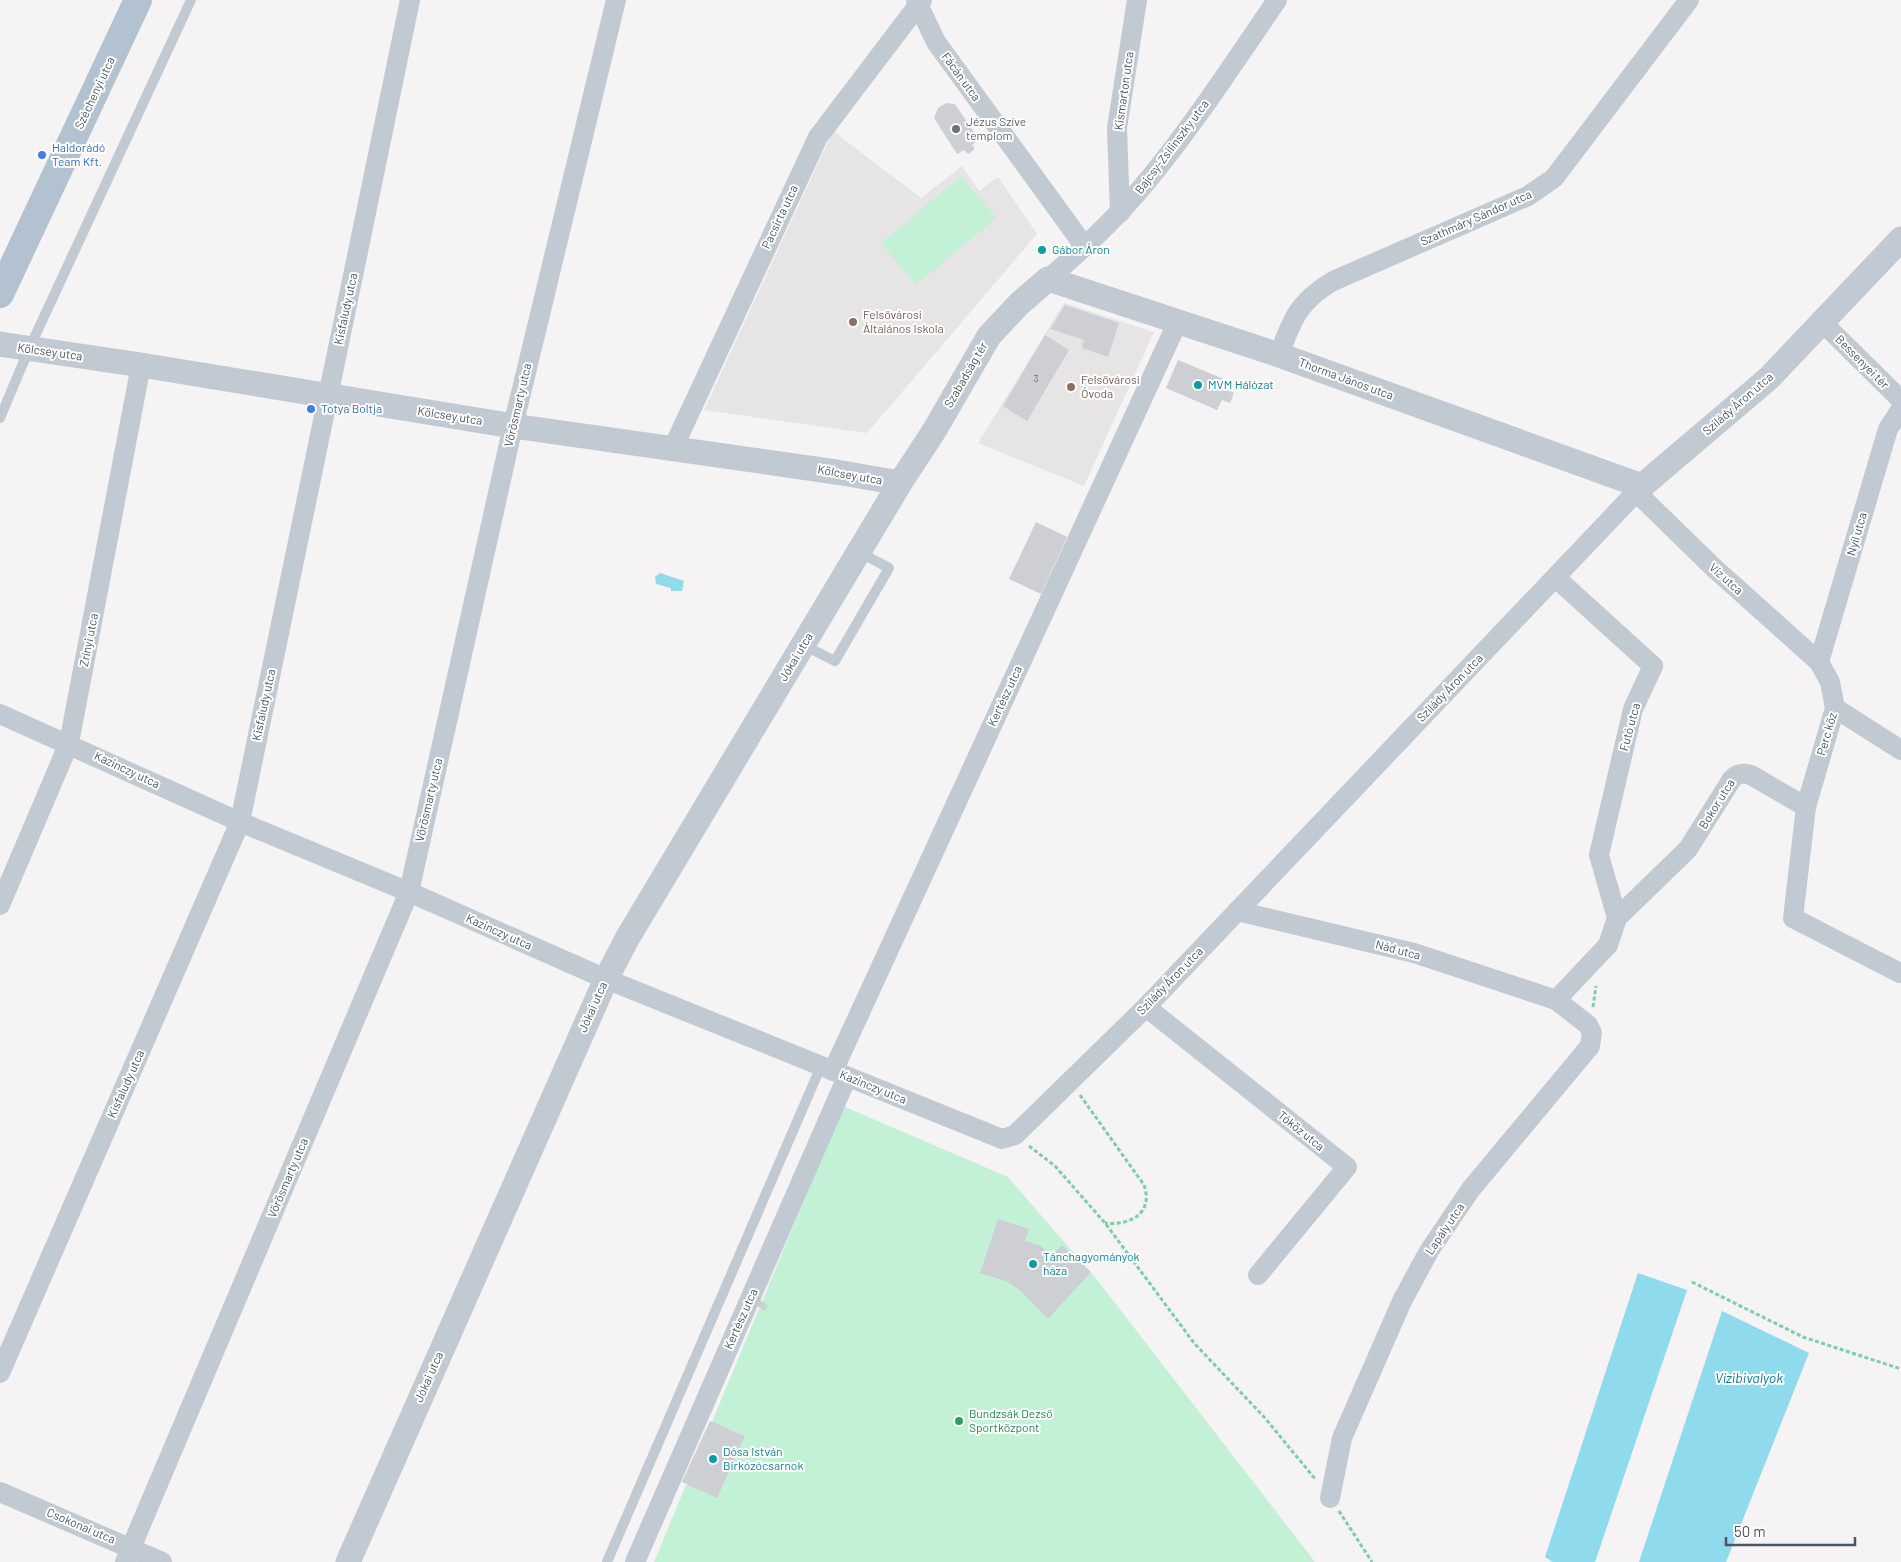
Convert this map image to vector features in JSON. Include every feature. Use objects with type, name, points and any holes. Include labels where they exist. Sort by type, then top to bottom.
[{"type":"main road","name":"Széchenyi utca","points":[[0,294],[138,0]]},
{"type":"street","name":"Kisfaludy utca","points":[[0,1373],[240,822],[410,0]]},
{"type":"street","name":"Vörösmarty utca","points":[[128,1555],[409,892],[513,426],[616,0]]},
{"type":"street","name":"Kismarton utca","points":[[1120,213],[1118,128],[1137,0]]},
{"type":"street","name":"Bajcsy-Zsilinszky utca","points":[[1048,279],[1120,213],[1184,134],[1277,0]]},
{"type":"street","name":"Szathmáry Sándor utca","points":[[1279,355],[1290,323],[1302,304],[1314,292],[1333,281],[1528,196],[1554,178],[1689,0]]},
{"type":"street","name":"Fácán utca","points":[[919,2],[936,42],[1085,247]]},
{"type":"street","name":"Pacsirta utca","points":[[673,448],[818,137],[919,2]]},
{"type":"street","name":"Szilády Áron utca","points":[[1008,1137],[1072,1079],[1146,1007],[1639,489],[1768,378],[1823,323],[1901,239]]},
{"type":"street","name":"Thorma János utca","points":[[1048,279],[1279,355],[1639,489]]},
{"type":"street","name":"Szabadság tér","points":[[900,484],[934,431],[989,336],[1018,304],[1048,279]]},
{"type":"street","name":"Kertész utca","points":[[635,1562],[833,1071],[1178,321]]},
{"type":"street","name":"Bessenyei tér","points":[[1823,323],[1901,400]]},
{"type":"street","name":"Kölcsey utca","points":[[0,344],[141,365],[513,426],[836,472],[900,484]]},
{"type":"street","name":"Zrínyi utca","points":[[0,905],[70,744],[141,365]]},
{"type":"street","name":"Nyíl utca","points":[[1819,662],[1888,428],[1901,409]]},
{"type":"street","name":"Jókai utca","points":[[348,1562],[606,979],[628,937],[900,484]]},
{"type":"street","name":"Víz utca","points":[[1639,489],[1713,567],[1819,662]]},
{"type":"street","name":"Futó utca","points":[[1556,578],[1653,666],[1633,709],[1599,855],[1617,918]]},
{"type":"street","name":"Perc köz","points":[[1806,807],[1835,708],[1830,682],[1819,662]]},
{"type":"street","points":[[1835,708],[1901,750]]},
{"type":"street","name":"Kazinczy utca","points":[[0,714],[240,822],[409,892],[606,979],[833,1071],[1008,1137]]},
{"type":"street","name":"Bokor utca","points":[[1556,1000],[1608,945],[1617,918],[1688,849],[1736,775],[1751,775],[1806,807]]},
{"type":"street","points":[[1806,807],[1793,918],[1900,973]]},
{"type":"street","name":"Nád utca","points":[[1237,911],[1414,953],[1556,1000]]},
{"type":"street","name":"Lapály utca","points":[[1330,1498],[1342,1438],[1402,1301],[1430,1251],[1471,1189],[1590,1046],[1592,1034],[1588,1026],[1556,1000]]},
{"type":"street","name":"Tóköz utca","points":[[1146,1007],[1347,1167],[1258,1275]]},
{"type":"street","name":"Csokonai utca","points":[[0,1492],[128,1555],[162,1562]]},
{"type":"lane","points":[[0,418],[29,349],[191,0]]},
{"type":"lane","points":[[803,645],[835,661],[889,568],[859,552]]},
{"type":"lane","points":[[607,1562],[833,1071]]},
{"type":"path","points":[[1072,1079],[1086,1106],[1144,1185],[1147,1193],[1146,1204],[1142,1211],[1133,1219],[1125,1224],[1105,1223]]},
{"type":"path","points":[[1008,1137],[1055,1166],[1105,1223],[1194,1343],[1265,1418],[1330,1498],[1372,1562]]},
{"type":"path","points":[[1692,1282],[1803,1337],[1901,1369]]},
{"type":"shaded area","name":"Felsővárosi Általános Iskola","points":[[833,131],[921,198],[962,166],[979,191],[998,177],[1037,234],[867,433],[704,410]]},
{"type":"shaded area","name":"Felsővárosi Óvoda","points":[[1064,303],[1154,332],[1084,486],[978,443]]},
{"type":"green space","points":[[961,176],[996,218],[916,285],[881,243]]},
{"type":"green space","name":"Bundzsák Dezső Sportközpont","points":[[843,1106],[1008,1177],[1098,1281],[1315,1562],[654,1562]]},
{"type":"water","points":[[660,573],[684,581],[682,591],[671,591],[671,588],[656,584],[655,577]]},
{"type":"water","points":[[1638,1273],[1687,1290],[1595,1562],[1553,1562],[1545,1557]]},
{"type":"water","name":"Vízibivalyok","points":[[1722,1311],[1809,1353],[1726,1562],[1639,1562]]},
{"type":"building","name":"Jézus Szíve templom","points":[[946,103],[955,104],[979,140],[972,145],[975,149],[968,154],[964,150],[957,154],[934,118],[938,108]]},
{"type":"building","points":[[1065,305],[1119,323],[1108,357],[1082,348],[1084,340],[1050,329]]},
{"type":"building","points":[[1045,335],[1069,350],[1027,421],[1003,406]]},
{"type":"building","name":"MVM Hálózat","points":[[1178,360],[1231,382],[1227,390],[1234,393],[1230,403],[1222,400],[1217,410],[1166,388]]},
{"type":"building","points":[[1036,522],[1067,537],[1041,594],[1009,579]]},
{"type":"building","name":"Tánchagyományok háza","points":[[998,1219],[1029,1229],[1025,1241],[1041,1246],[1051,1256],[1062,1245],[1091,1272],[1048,1319],[1021,1291],[1006,1281],[980,1273]]},
{"type":"building","points":[[759,1299],[768,1306],[764,1311],[755,1304]]},
{"type":"building","name":"Dósa István Birkózócsarnok","points":[[710,1421],[745,1436],[717,1498],[682,1482]]},
{"type":"place","name":"Jézus Szíve templom","points":[[956,129]]},
{"type":"place","name":"Haldorádó Team Kft.","points":[[42,155]]},
{"type":"place","name":"Gábor Áron","points":[[1042,250]]},
{"type":"place","name":"Felsővárosi Általános Iskola","points":[[853,322]]},
{"type":"place","name":"MVM Hálózat","points":[[1198,385]]},
{"type":"place","name":"Felsővárosi Óvoda","points":[[1071,387]]},
{"type":"place","name":"Totya Boltja","points":[[311,409]]},
{"type":"place","name":"Tánchagyományok háza","points":[[1033,1264]]},
{"type":"place","name":"Bundzsák Dezső Sportközpont","points":[[959,1421]]},
{"type":"place","name":"Dósa István Birkózócsarnok","points":[[713,1459]]}]
